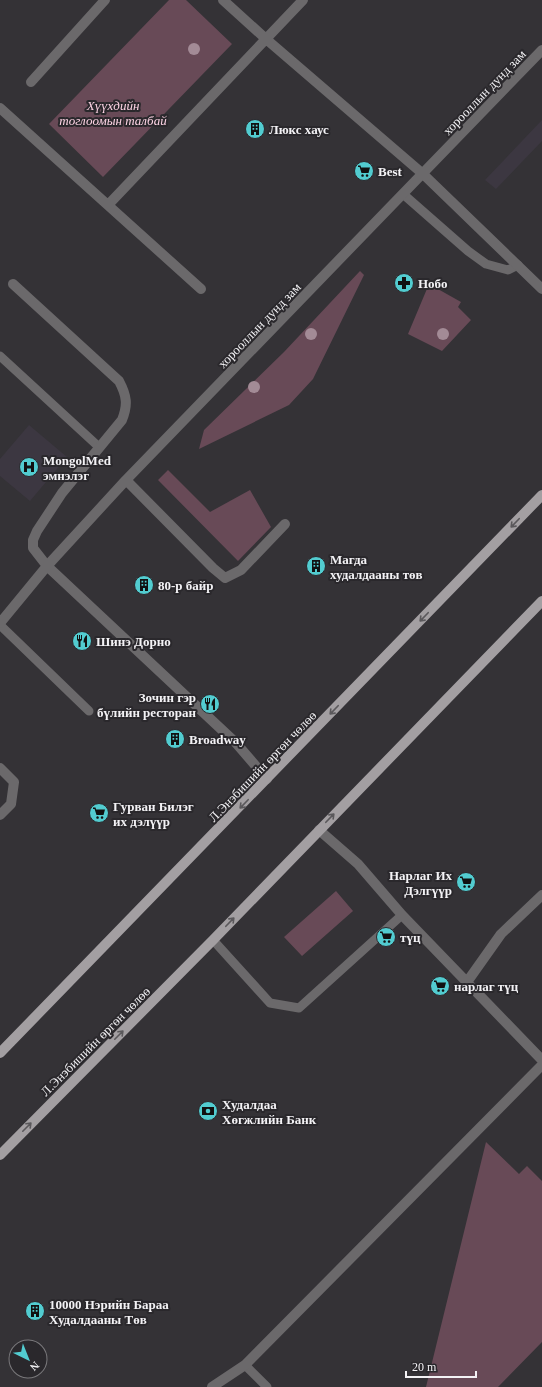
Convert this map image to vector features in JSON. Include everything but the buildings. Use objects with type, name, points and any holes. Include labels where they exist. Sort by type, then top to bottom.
[{"type":"main road","name":"Л.Энэбишийн өргөн чөлөө","points":[[0,1053],[268,779],[542,495]]},
{"type":"main road","name":"Л.Энэбишийн өргөн чөлөө","points":[[0,1155],[213,940],[542,601]]},
{"type":"street","points":[[31,82],[105,0]]},
{"type":"street","points":[[223,0],[266,40],[423,174],[518,265],[540,282]]},
{"type":"street","points":[[108,206],[303,0]]},
{"type":"street","name":"хорооллын дунд зам","points":[[0,624],[47,566],[126,480],[542,50]]},
{"type":"street","points":[[0,108],[201,289]]},
{"type":"street","points":[[13,284],[112,374],[124,391],[126,400],[126,411],[122,420],[62,493],[33,540],[33,548],[47,566],[236,743],[268,779]]},
{"type":"street","points":[[126,480],[212,568],[225,578],[241,570],[285,524]]},
{"type":"street","points":[[0,768],[14,782],[11,804],[0,815]]},
{"type":"street","points":[[319,830],[358,864],[402,915],[542,1060]]},
{"type":"street","points":[[467,982],[501,934],[542,895]]},
{"type":"street","points":[[212,1387],[245,1366],[542,1065]]},
{"type":"lane","points":[[403,194],[468,251],[486,264],[508,270],[518,265]]},
{"type":"lane","points":[[0,356],[99,448]]},
{"type":"lane","points":[[0,624],[89,711]]},
{"type":"lane","points":[[213,940],[270,1003],[300,1008],[402,915]]},
{"type":"lane","points":[[245,1366],[267,1387]]},
{"type":"shaded area","points":[[542,120],[542,141],[496,189],[485,180]]},
{"type":"shaded area","name":"MongolMed эмнэлэг","points":[[29,425],[67,457],[30,501],[0,476],[0,459]]},
{"type":"green space","name":"Хүүхдийн тоглоомын талбай","points":[[169,0],[186,0],[232,44],[103,177],[49,124]]},
{"type":"green space","points":[[360,271],[364,275],[313,379],[289,405],[199,449],[204,430],[284,352]]},
{"type":"green space","points":[[429,284],[461,302],[458,307],[471,320],[442,351],[408,334]]},
{"type":"green space","points":[[168,470],[210,512],[250,490],[271,527],[238,561],[158,480]]},
{"type":"green space","points":[[336,891],[353,911],[302,956],[284,937]]},
{"type":"green space","points":[[486,1142],[519,1174],[527,1166],[542,1181],[542,1342],[498,1387],[426,1387]]},
{"type":"place","name":"Люкс хаус","points":[[255,129]]},
{"type":"place","name":"Best","points":[[364,171]]},
{"type":"place","name":"Нобо","points":[[404,283]]},
{"type":"place","name":"MongolMed эмнэлэг","points":[[29,467]]},
{"type":"place","name":"Магда худалдааны төв","points":[[316,566]]},
{"type":"place","name":"80-р байр","points":[[144,585]]},
{"type":"place","name":"Шинэ Дорно","points":[[82,641]]},
{"type":"place","name":"Зочин гэр бүлийн ресторан","points":[[210,704]]},
{"type":"place","name":"Broadway","points":[[175,739]]},
{"type":"place","name":"Гурван Билэг их дэлүүр","points":[[99,813]]},
{"type":"place","name":"Нарлаг Их Дэлгүүр","points":[[466,882]]},
{"type":"place","name":"түц","points":[[386,937]]},
{"type":"place","name":"нарлаг түц","points":[[440,986]]},
{"type":"place","name":"Худалдаа Хөгжлийн Банк","points":[[208,1111]]},
{"type":"place","name":"10000 Нэрийн Бараа Худалдааны Төв","points":[[35,1311]]}]
